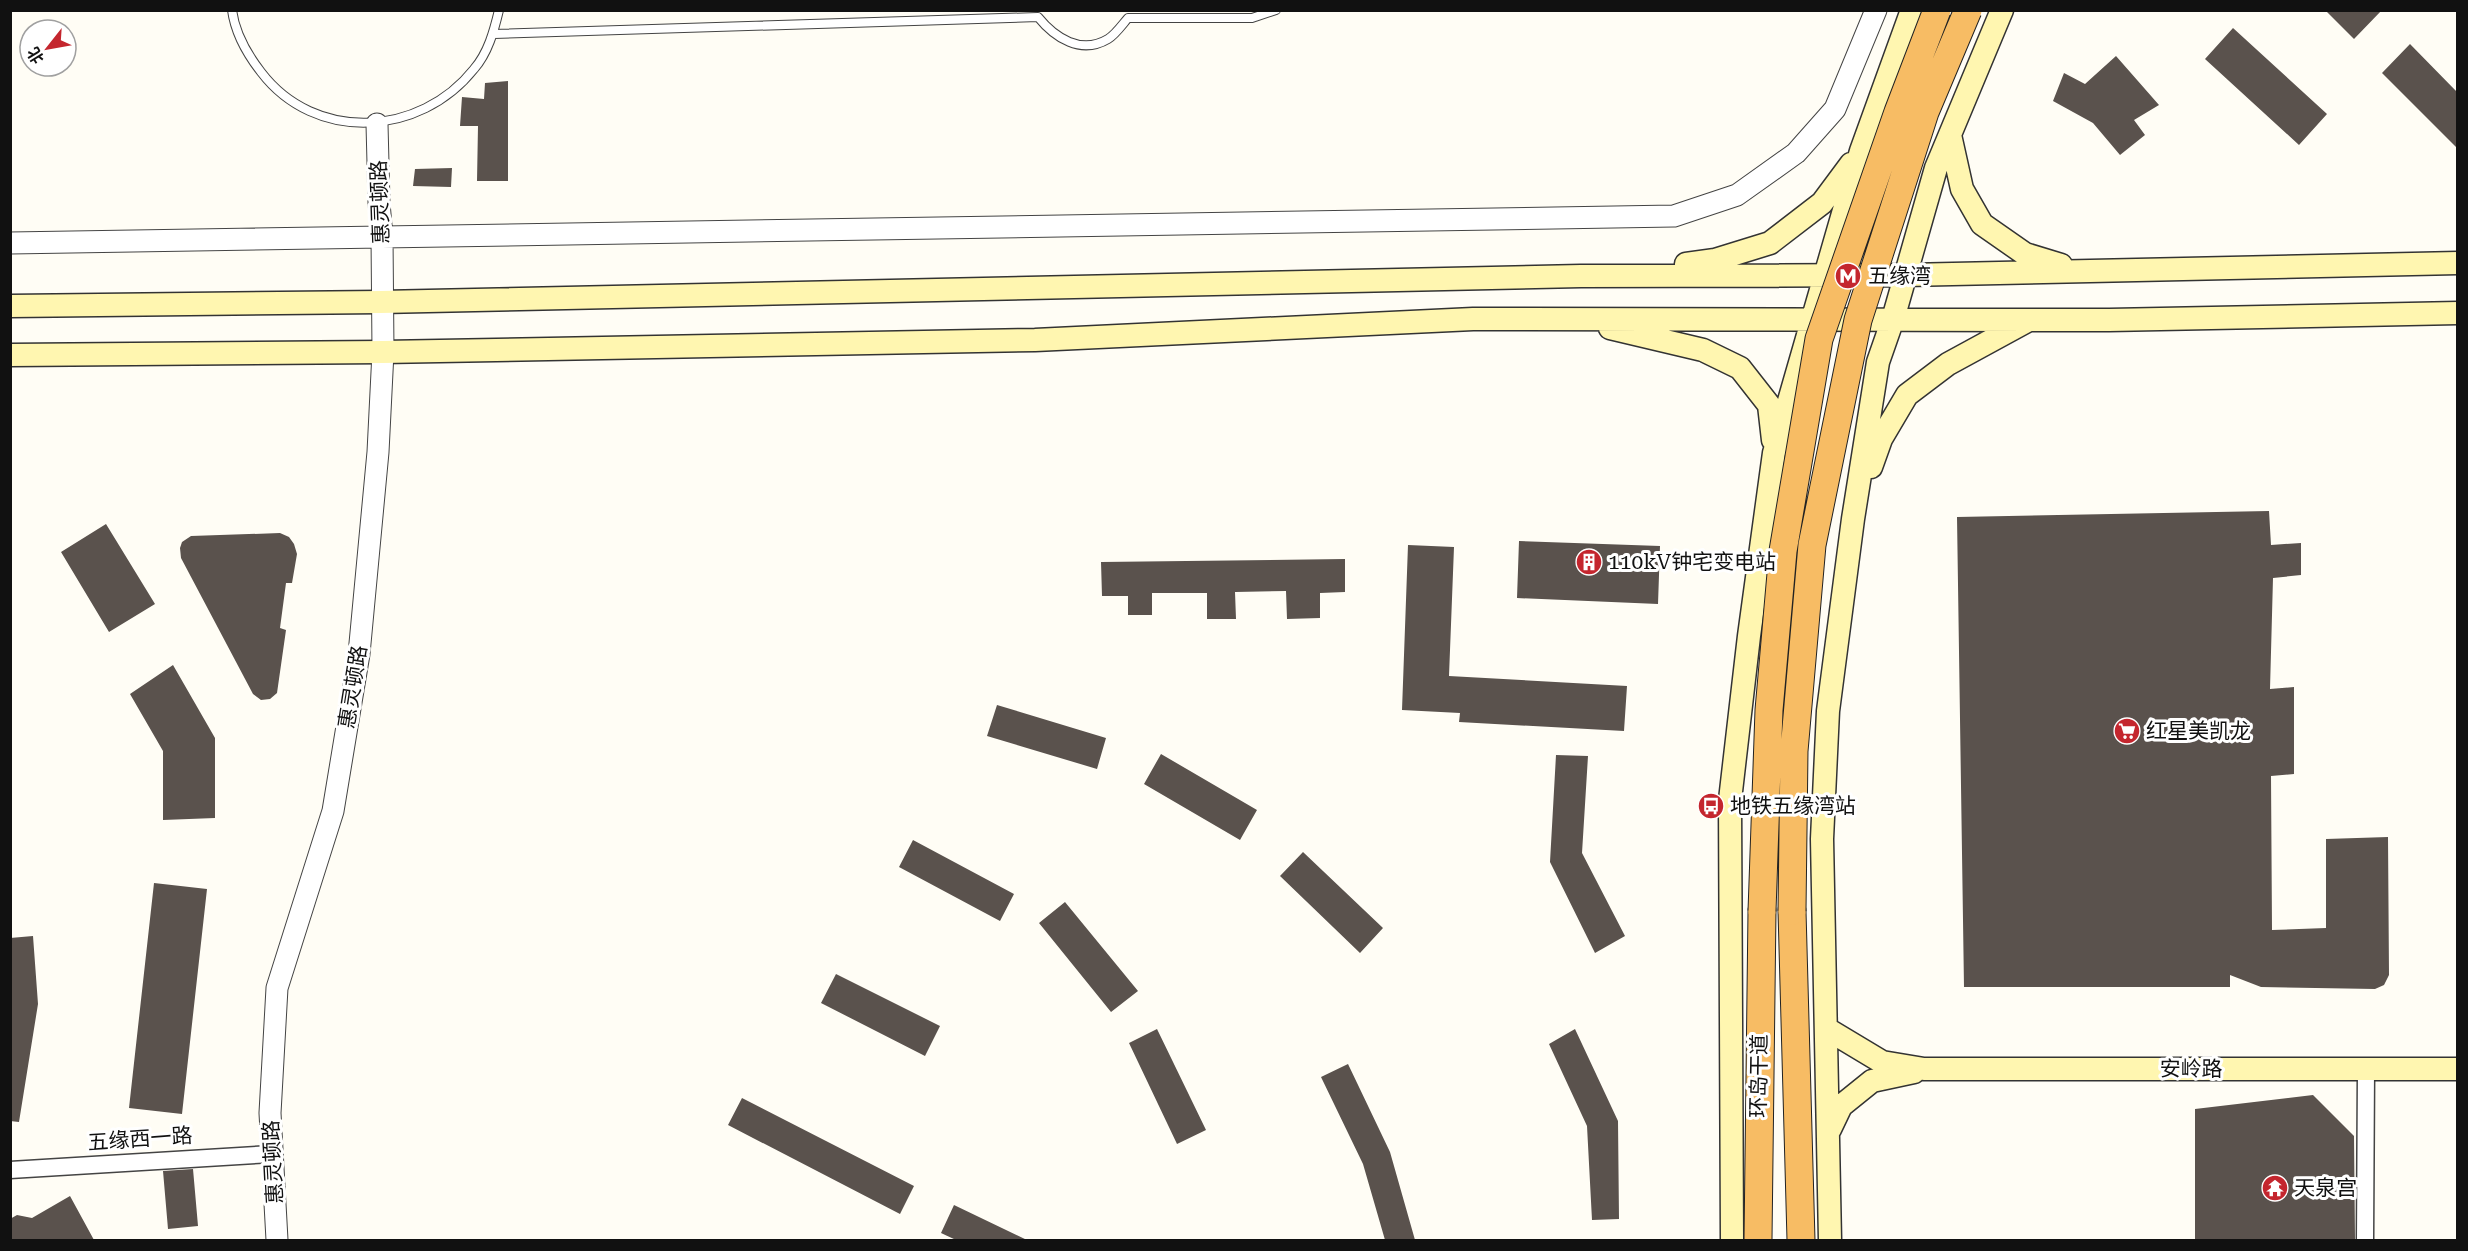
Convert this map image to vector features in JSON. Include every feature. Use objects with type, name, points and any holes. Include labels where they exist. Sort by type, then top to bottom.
[{"type":"highway","name":"环岛干道","points":[[1758,1240],[1762,911],[1769,710],[1783,551],[1820,339],[1898,112],[1937,10]]},
{"type":"highway","name":"环岛干道","points":[[1801,1240],[1792,912],[1794,751],[1812,545],[1858,320],[1925,112],[1968,10]]},
{"type":"main road","points":[[1732,1240],[1730,800],[1774,453],[1861,151],[1912,10]]},
{"type":"main road","points":[[1830,1240],[1822,839],[1827,722],[1852,519],[1878,362],[1893,319],[1936,168],[2002,10]]},
{"type":"main road","points":[[1950,135],[1962,189],[1982,224],[2025,254],[2083,271]]},
{"type":"main road","points":[[1581,276],[1715,260],[1770,243],[1822,203],[1861,151]]},
{"type":"main road","points":[[10,306],[381,302],[1581,276],[1906,275],[2457,263]]},
{"type":"main road","points":[[10,355],[383,352],[1035,340],[1473,319],[2109,320],[2457,313]]},
{"type":"main road","points":[[1568,318],[1703,350],[1740,368],[1769,405],[1774,453]]},
{"type":"main road","points":[[1852,519],[1881,439],[1907,395],[1948,364],[2030,320]]},
{"type":"main road","points":[[1827,1029],[1882,1062],[1924,1070]]},
{"type":"main road","name":"安岭路","points":[[1924,1070],[2457,1069]]},
{"type":"main road","points":[[1828,1133],[1840,1106],[1872,1081],[1924,1070]]},
{"type":"street","points":[[10,243],[1674,216],[1737,195],[1796,153],[1835,109],[1876,10]]},
{"type":"street","name":"惠灵顿路","points":[[277,1240],[270,1113],[277,988],[333,811],[359,654],[378,452],[383,352],[382,236],[377,124]]},
{"type":"street","points":[[2365,1240],[2366,1069]]},
{"type":"street","name":"五缘西一路","points":[[10,1170],[272,1154]]},
{"type":"lane","points":[[232,10],[248,54],[271,85],[302,108],[339,121],[377,124],[415,115],[448,96],[475,68],[494,34],[499,10]]},
{"type":"lane","points":[[494,34],[1038,17],[1052,34],[1077,46],[1108,39],[1128,18],[1252,18],[1276,10]]},
{"type":"building","points":[[2325,10],[2382,10],[2354,39]]},
{"type":"building","points":[[2233,28],[2327,114],[2299,145],[2205,59]]},
{"type":"building","points":[[2410,44],[2457,92],[2457,148],[2382,73]]},
{"type":"building","points":[[2116,56],[2159,105],[2134,120],[2145,135],[2120,155],[2093,123],[2053,101],[2064,73],[2085,84]]},
{"type":"building","points":[[508,81],[508,181],[477,181],[478,126],[460,126],[462,97],[484,99],[485,83]]},
{"type":"building","points":[[452,168],[451,187],[413,186],[415,169]]},
{"type":"building","name":"红星美凯龙","points":[[2269,511],[2271,545],[2301,543],[2301,575],[2273,578],[2270,689],[2294,687],[2294,774],[2271,776],[2272,930],[2326,928],[2326,839],[2388,837],[2389,975],[2384,985],[2375,989],[2261,987],[2230,975],[2230,987],[1964,987],[1957,517]]},
{"type":"building","points":[[106,524],[155,604],[109,632],[61,552]]},
{"type":"building","points":[[280,533],[289,537],[297,554],[292,583],[286,583],[280,628],[286,630],[277,693],[270,699],[261,700],[253,694],[181,558],[180,548],[182,542],[191,536]]},
{"type":"building","name":"110kV钟宅变电站","points":[[1519,541],[1660,546],[1658,604],[1517,598]]},
{"type":"building","points":[[1408,545],[1454,547],[1449,676],[1627,686],[1624,731],[1459,722],[1460,713],[1402,710]]},
{"type":"building","points":[[1345,559],[1345,592],[1320,593],[1320,618],[1287,619],[1286,591],[1235,592],[1236,619],[1207,619],[1207,593],[1152,593],[1152,615],[1128,615],[1128,596],[1102,596],[1101,562]]},
{"type":"building","points":[[173,665],[215,738],[215,818],[163,820],[163,751],[130,694]]},
{"type":"building","points":[[997,705],[1106,738],[1097,769],[987,736]]},
{"type":"building","points":[[1161,754],[1257,810],[1240,840],[1144,784]]},
{"type":"building","points":[[1556,755],[1588,756],[1582,853],[1625,936],[1595,953],[1550,862]]},
{"type":"building","points":[[913,840],[1014,894],[1000,921],[899,867]]},
{"type":"building","points":[[1303,852],[1383,928],[1360,953],[1280,876]]},
{"type":"building","points":[[154,883],[207,889],[182,1114],[129,1108]]},
{"type":"building","points":[[1065,902],[1138,991],[1111,1012],[1039,923]]},
{"type":"building","points":[[33,936],[38,1004],[19,1122],[10,1121],[10,938]]},
{"type":"building","points":[[836,974],[940,1026],[925,1056],[821,1003]]},
{"type":"building","points":[[1157,1029],[1206,1130],[1177,1144],[1129,1043]]},
{"type":"building","points":[[1575,1029],[1618,1121],[1619,1219],[1592,1220],[1587,1126],[1549,1044]]},
{"type":"building","points":[[1348,1064],[1390,1152],[1415,1240],[1385,1240],[1363,1164],[1321,1077]]},
{"type":"building","name":"天泉宫","points":[[2313,1095],[2354,1136],[2355,1240],[2195,1240],[2195,1109]]},
{"type":"building","points":[[742,1098],[914,1186],[900,1214],[728,1125]]},
{"type":"building","points":[[193,1169],[198,1226],[168,1229],[163,1171]]},
{"type":"building","points":[[70,1196],[94,1240],[10,1240],[10,1219],[17,1215],[32,1218]]},
{"type":"building","points":[[954,1205],[1027,1240],[956,1240],[941,1233]]},
{"type":"place","name":"五缘湾","points":[[1848,276]]},
{"type":"place","name":"110kV钟宅变电站","points":[[1589,562]]},
{"type":"place","name":"红星美凯龙","points":[[2127,731]]},
{"type":"place","name":"地铁五缘湾站","points":[[1711,806]]},
{"type":"place","name":"天泉宫","points":[[2275,1188]]}]
